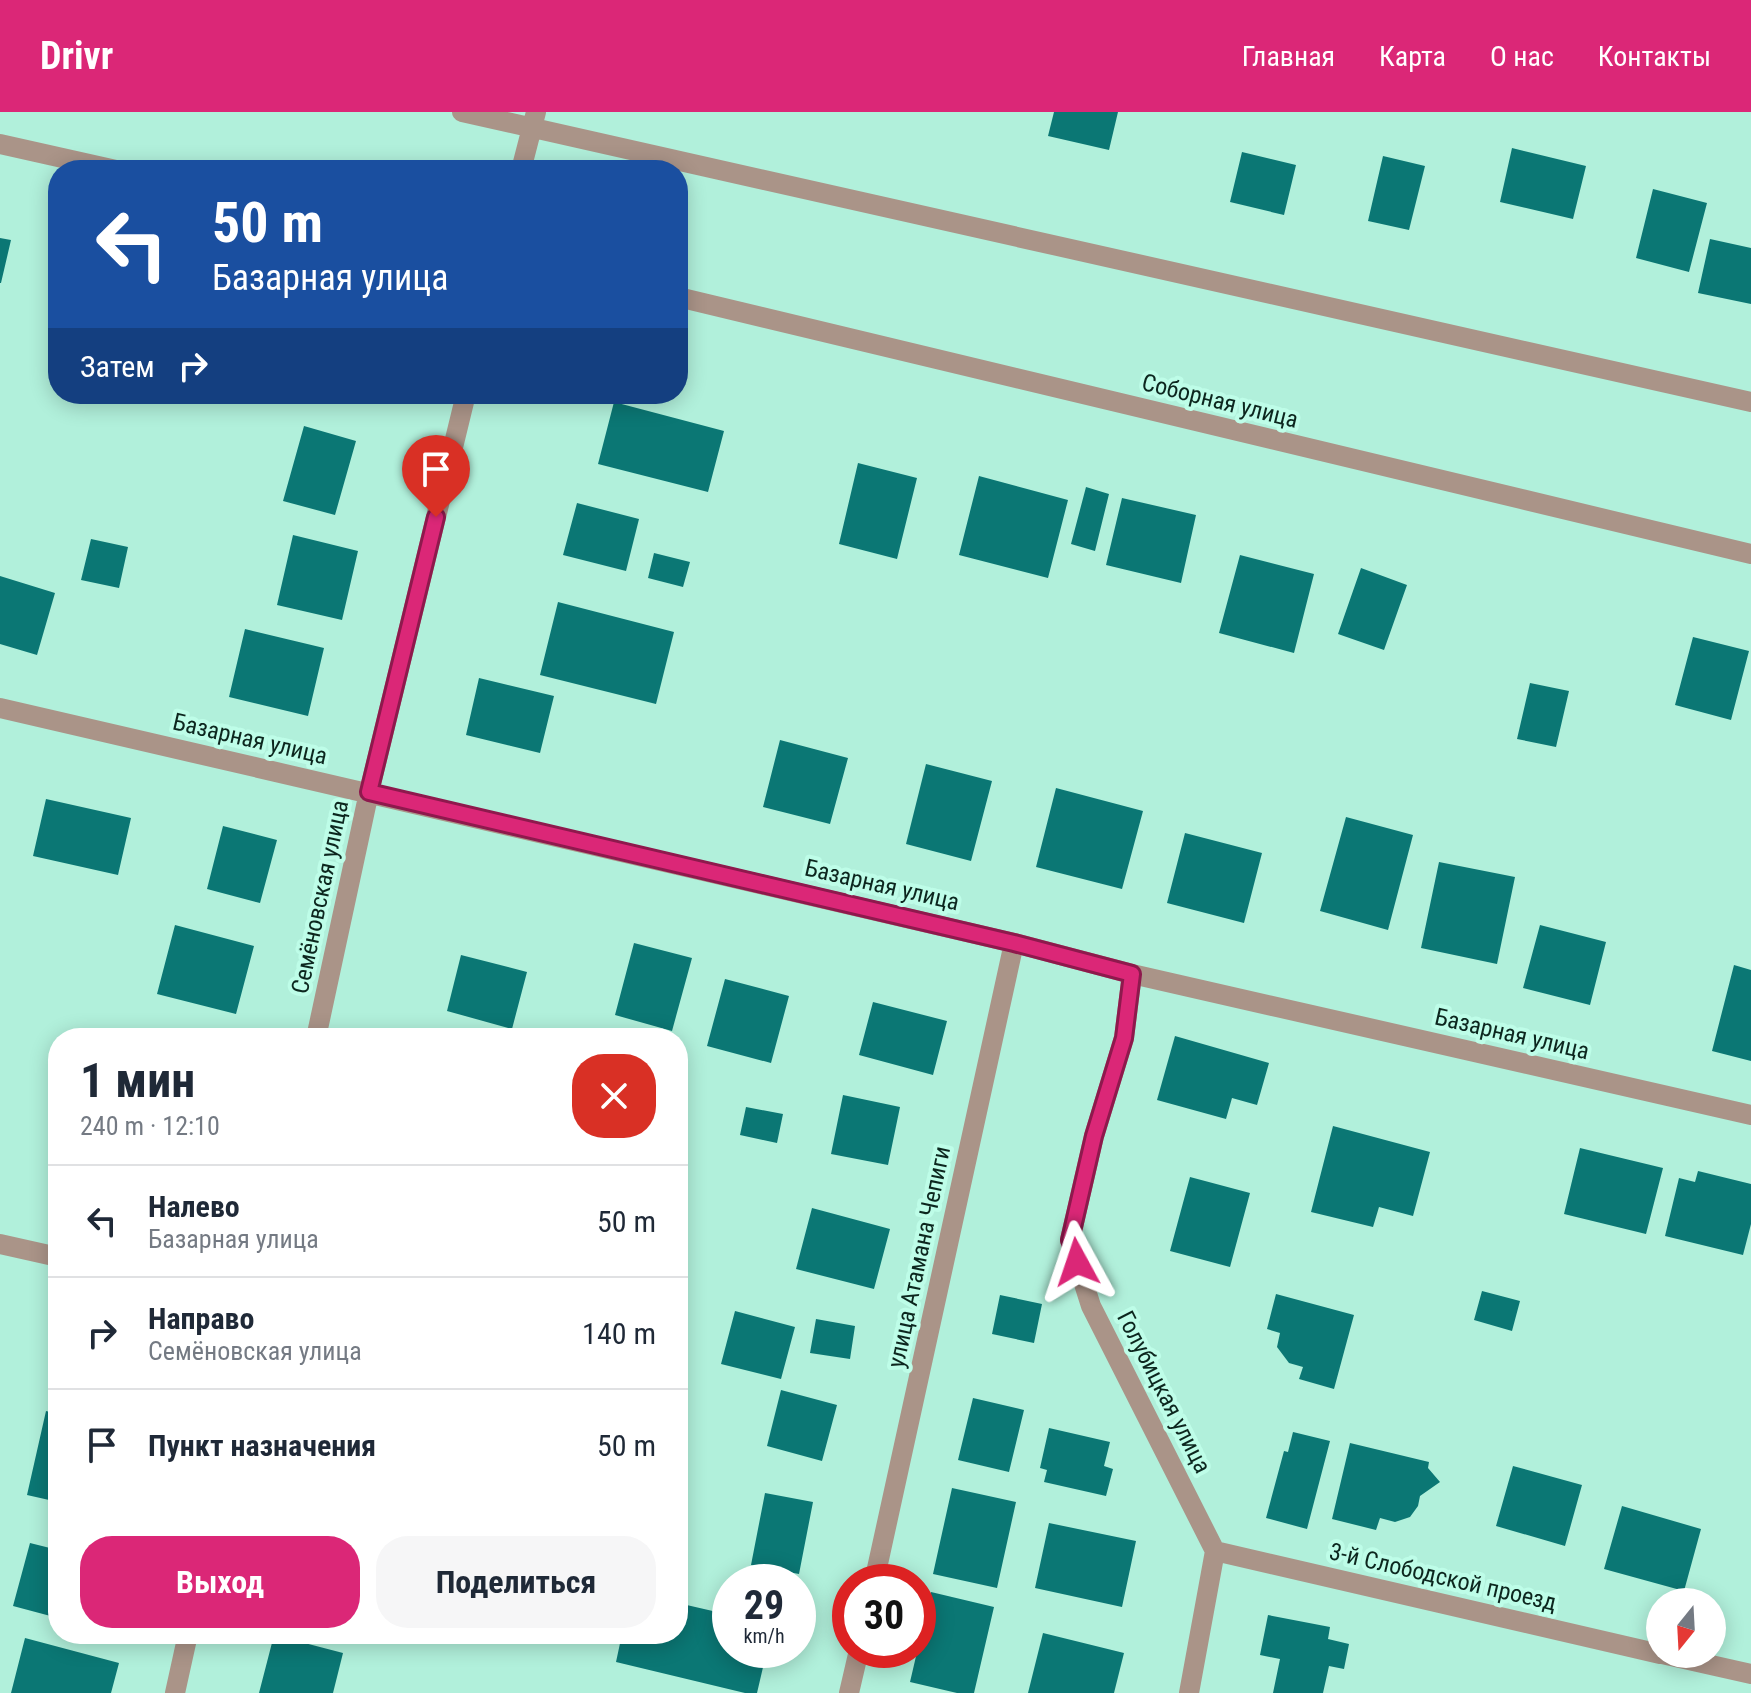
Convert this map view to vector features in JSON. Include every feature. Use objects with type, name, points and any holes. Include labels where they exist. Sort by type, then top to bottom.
[{"type":"street","points":[[462,112],[534,120],[1751,402]]},
{"type":"street","points":[[524,160],[534,120]]},
{"type":"street","points":[[0,144],[71,160]]},
{"type":"street","name":"Соборная улица","points":[[688,299],[1751,554]]},
{"type":"street","name":"Семёновская улица","points":[[318,1028],[369,792],[464,404]]},
{"type":"street","name":"Базарная улица","points":[[0,708],[1014,943],[1132,974],[1751,1115]]},
{"type":"street","name":"улица Атамана Чепиги","points":[[878,1564],[1014,943]]},
{"type":"street","name":"Голубицкая улица","points":[[1132,974],[1124,1038],[1094,1136],[1070,1240],[1091,1306],[1215,1551]]},
{"type":"street","points":[[0,1244],[48,1255]]},
{"type":"street","points":[[1189,1693],[1215,1551]]},
{"type":"street","name":"3-й Слободской проезд","points":[[1215,1551],[1646,1651]]},
{"type":"street","points":[[175,1693],[186,1644]]},
{"type":"street","points":[[849,1693],[855,1668]]},
{"type":"street","name":"3-й Слободской проезд","points":[[1724,1668],[1751,1674]]},
{"type":"building","points":[[1054,112],[1118,112],[1109,150],[1048,136]]},
{"type":"building","points":[[1512,148],[1586,166],[1573,219],[1500,202]]},
{"type":"building","points":[[1242,152],[1296,165],[1284,215],[1230,202]]},
{"type":"building","points":[[1383,156],[1425,166],[1409,230],[1368,221]]},
{"type":"building","points":[[1653,189],[1707,203],[1689,272],[1636,258]]},
{"type":"building","points":[[0,238],[11,240],[1,283],[0,283]]},
{"type":"building","points":[[1710,239],[1751,248],[1751,304],[1698,293]]},
{"type":"building","points":[[613,404],[724,431],[708,492],[598,464]]},
{"type":"building","points":[[304,426],[356,441],[335,515],[283,501]]},
{"type":"building","points":[[858,463],[917,478],[897,559],[839,544]]},
{"type":"building","points":[[979,476],[1068,500],[1048,578],[959,555]]},
{"type":"building","points":[[1086,487],[1109,494],[1095,551],[1071,544]]},
{"type":"building","points":[[1122,498],[1196,515],[1181,583],[1106,565]]},
{"type":"building","points":[[577,503],[639,519],[626,571],[563,555]]},
{"type":"building","points":[[293,535],[358,551],[342,620],[277,605]]},
{"type":"building","points":[[91,539],[128,547],[119,588],[81,580]]},
{"type":"building","points":[[654,553],[690,562],[683,587],[648,578]]},
{"type":"building","points":[[1240,555],[1314,574],[1294,653],[1219,633]]},
{"type":"building","points":[[1361,568],[1407,585],[1384,650],[1338,634]]},
{"type":"building","points":[[0,576],[55,593],[37,655],[0,644]]},
{"type":"building","points":[[558,602],[674,632],[656,704],[540,675]]},
{"type":"building","points":[[245,629],[324,648],[308,716],[229,697]]},
{"type":"building","points":[[1693,637],[1749,651],[1731,720],[1675,705]]},
{"type":"building","points":[[479,678],[554,696],[540,753],[466,735]]},
{"type":"building","points":[[1530,683],[1569,691],[1556,747],[1517,739]]},
{"type":"building","points":[[780,740],[848,758],[830,824],[763,807]]},
{"type":"building","points":[[926,764],[992,781],[971,861],[906,844]]},
{"type":"building","points":[[1056,788],[1143,811],[1122,889],[1036,867]]},
{"type":"building","points":[[46,799],[131,818],[118,875],[33,856]]},
{"type":"building","points":[[1346,817],[1413,835],[1388,930],[1320,911]]},
{"type":"building","points":[[223,826],[277,840],[260,903],[207,889]]},
{"type":"building","points":[[1185,833],[1262,853],[1244,923],[1167,903]]},
{"type":"building","points":[[1439,862],[1515,877],[1497,964],[1421,948]]},
{"type":"building","points":[[175,925],[254,946],[236,1014],[157,994]]},
{"type":"building","points":[[1540,925],[1606,942],[1590,1005],[1523,988]]},
{"type":"building","points":[[634,943],[692,958],[673,1028],[661,1028],[615,1015]]},
{"type":"building","points":[[461,955],[527,972],[512,1028],[447,1011]]},
{"type":"building","points":[[1734,965],[1751,970],[1751,1061],[1712,1051]]},
{"type":"building","points":[[725,979],[789,996],[771,1063],[707,1046]]},
{"type":"building","points":[[873,1002],[947,1021],[933,1075],[859,1055]]},
{"type":"building","points":[[1175,1036],[1269,1063],[1257,1105],[1232,1098],[1226,1119],[1157,1100]]},
{"type":"building","points":[[843,1095],[900,1107],[888,1165],[831,1154]]},
{"type":"building","points":[[746,1107],[783,1114],[777,1143],[740,1135]]},
{"type":"building","points":[[1333,1126],[1430,1152],[1413,1216],[1379,1207],[1373,1227],[1311,1212]]},
{"type":"building","points":[[1580,1148],[1663,1168],[1646,1234],[1564,1214]]},
{"type":"building","points":[[1698,1171],[1751,1184],[1751,1224],[1743,1255],[1665,1236],[1679,1178],[1695,1182]]},
{"type":"building","points":[[1190,1177],[1250,1193],[1230,1267],[1170,1251]]},
{"type":"building","points":[[812,1208],[890,1229],[874,1289],[796,1269]]},
{"type":"building","points":[[1482,1291],[1520,1301],[1512,1331],[1474,1320]]},
{"type":"building","points":[[1276,1294],[1354,1315],[1334,1389],[1299,1379],[1303,1367],[1289,1363],[1277,1347],[1280,1333],[1267,1329]]},
{"type":"building","points":[[1000,1295],[1042,1304],[1034,1343],[992,1334]]},
{"type":"building","points":[[735,1311],[795,1327],[781,1379],[721,1364]]},
{"type":"building","points":[[816,1319],[855,1326],[850,1359],[810,1353]]},
{"type":"building","points":[[781,1390],[837,1405],[822,1461],[767,1446]]},
{"type":"building","points":[[973,1398],[1024,1410],[1009,1472],[958,1460]]},
{"type":"building","points":[[46,1411],[48,1500],[27,1495]]},
{"type":"building","points":[[1049,1428],[1110,1442],[1104,1466],[1113,1469],[1106,1496],[1044,1482],[1047,1470],[1040,1468]]},
{"type":"building","points":[[1293,1432],[1330,1441],[1307,1529],[1266,1518],[1284,1451],[1288,1452]]},
{"type":"building","points":[[1350,1443],[1429,1462],[1428,1468],[1440,1482],[1420,1496],[1418,1506],[1410,1517],[1395,1522],[1380,1518],[1376,1530],[1332,1519]]},
{"type":"building","points":[[1513,1466],[1582,1485],[1565,1546],[1496,1526]]},
{"type":"building","points":[[952,1488],[1016,1502],[997,1588],[936,1575],[935,1564]]},
{"type":"building","points":[[765,1493],[813,1502],[801,1564],[751,1564]]},
{"type":"building","points":[[1622,1506],[1701,1529],[1685,1588],[1673,1588],[1604,1569]]},
{"type":"building","points":[[1049,1523],[1136,1541],[1122,1607],[1035,1588]]},
{"type":"building","points":[[30,1543],[48,1548],[48,1615],[13,1606]]},
{"type":"building","points":[[936,1593],[994,1607],[974,1693],[957,1693],[910,1682],[913,1668],[936,1668]]},
{"type":"building","points":[[688,1605],[712,1611],[712,1668],[763,1668],[757,1693],[745,1693],[616,1662],[620,1644],[688,1644]]},
{"type":"building","points":[[1268,1615],[1330,1627],[1328,1639],[1349,1644],[1344,1669],[1329,1666],[1323,1693],[1273,1693],[1280,1659],[1260,1655]]},
{"type":"building","points":[[1043,1633],[1124,1653],[1114,1693],[1028,1693]]},
{"type":"building","points":[[25,1638],[119,1663],[111,1693],[11,1693]]},
{"type":"building","points":[[272,1644],[308,1644],[343,1653],[333,1693],[259,1693]]},
{"type":"route","points":[[436,517],[369,792],[1014,943],[1132,974],[1124,1038],[1094,1136],[1070,1240],[1077,1262]]}]
